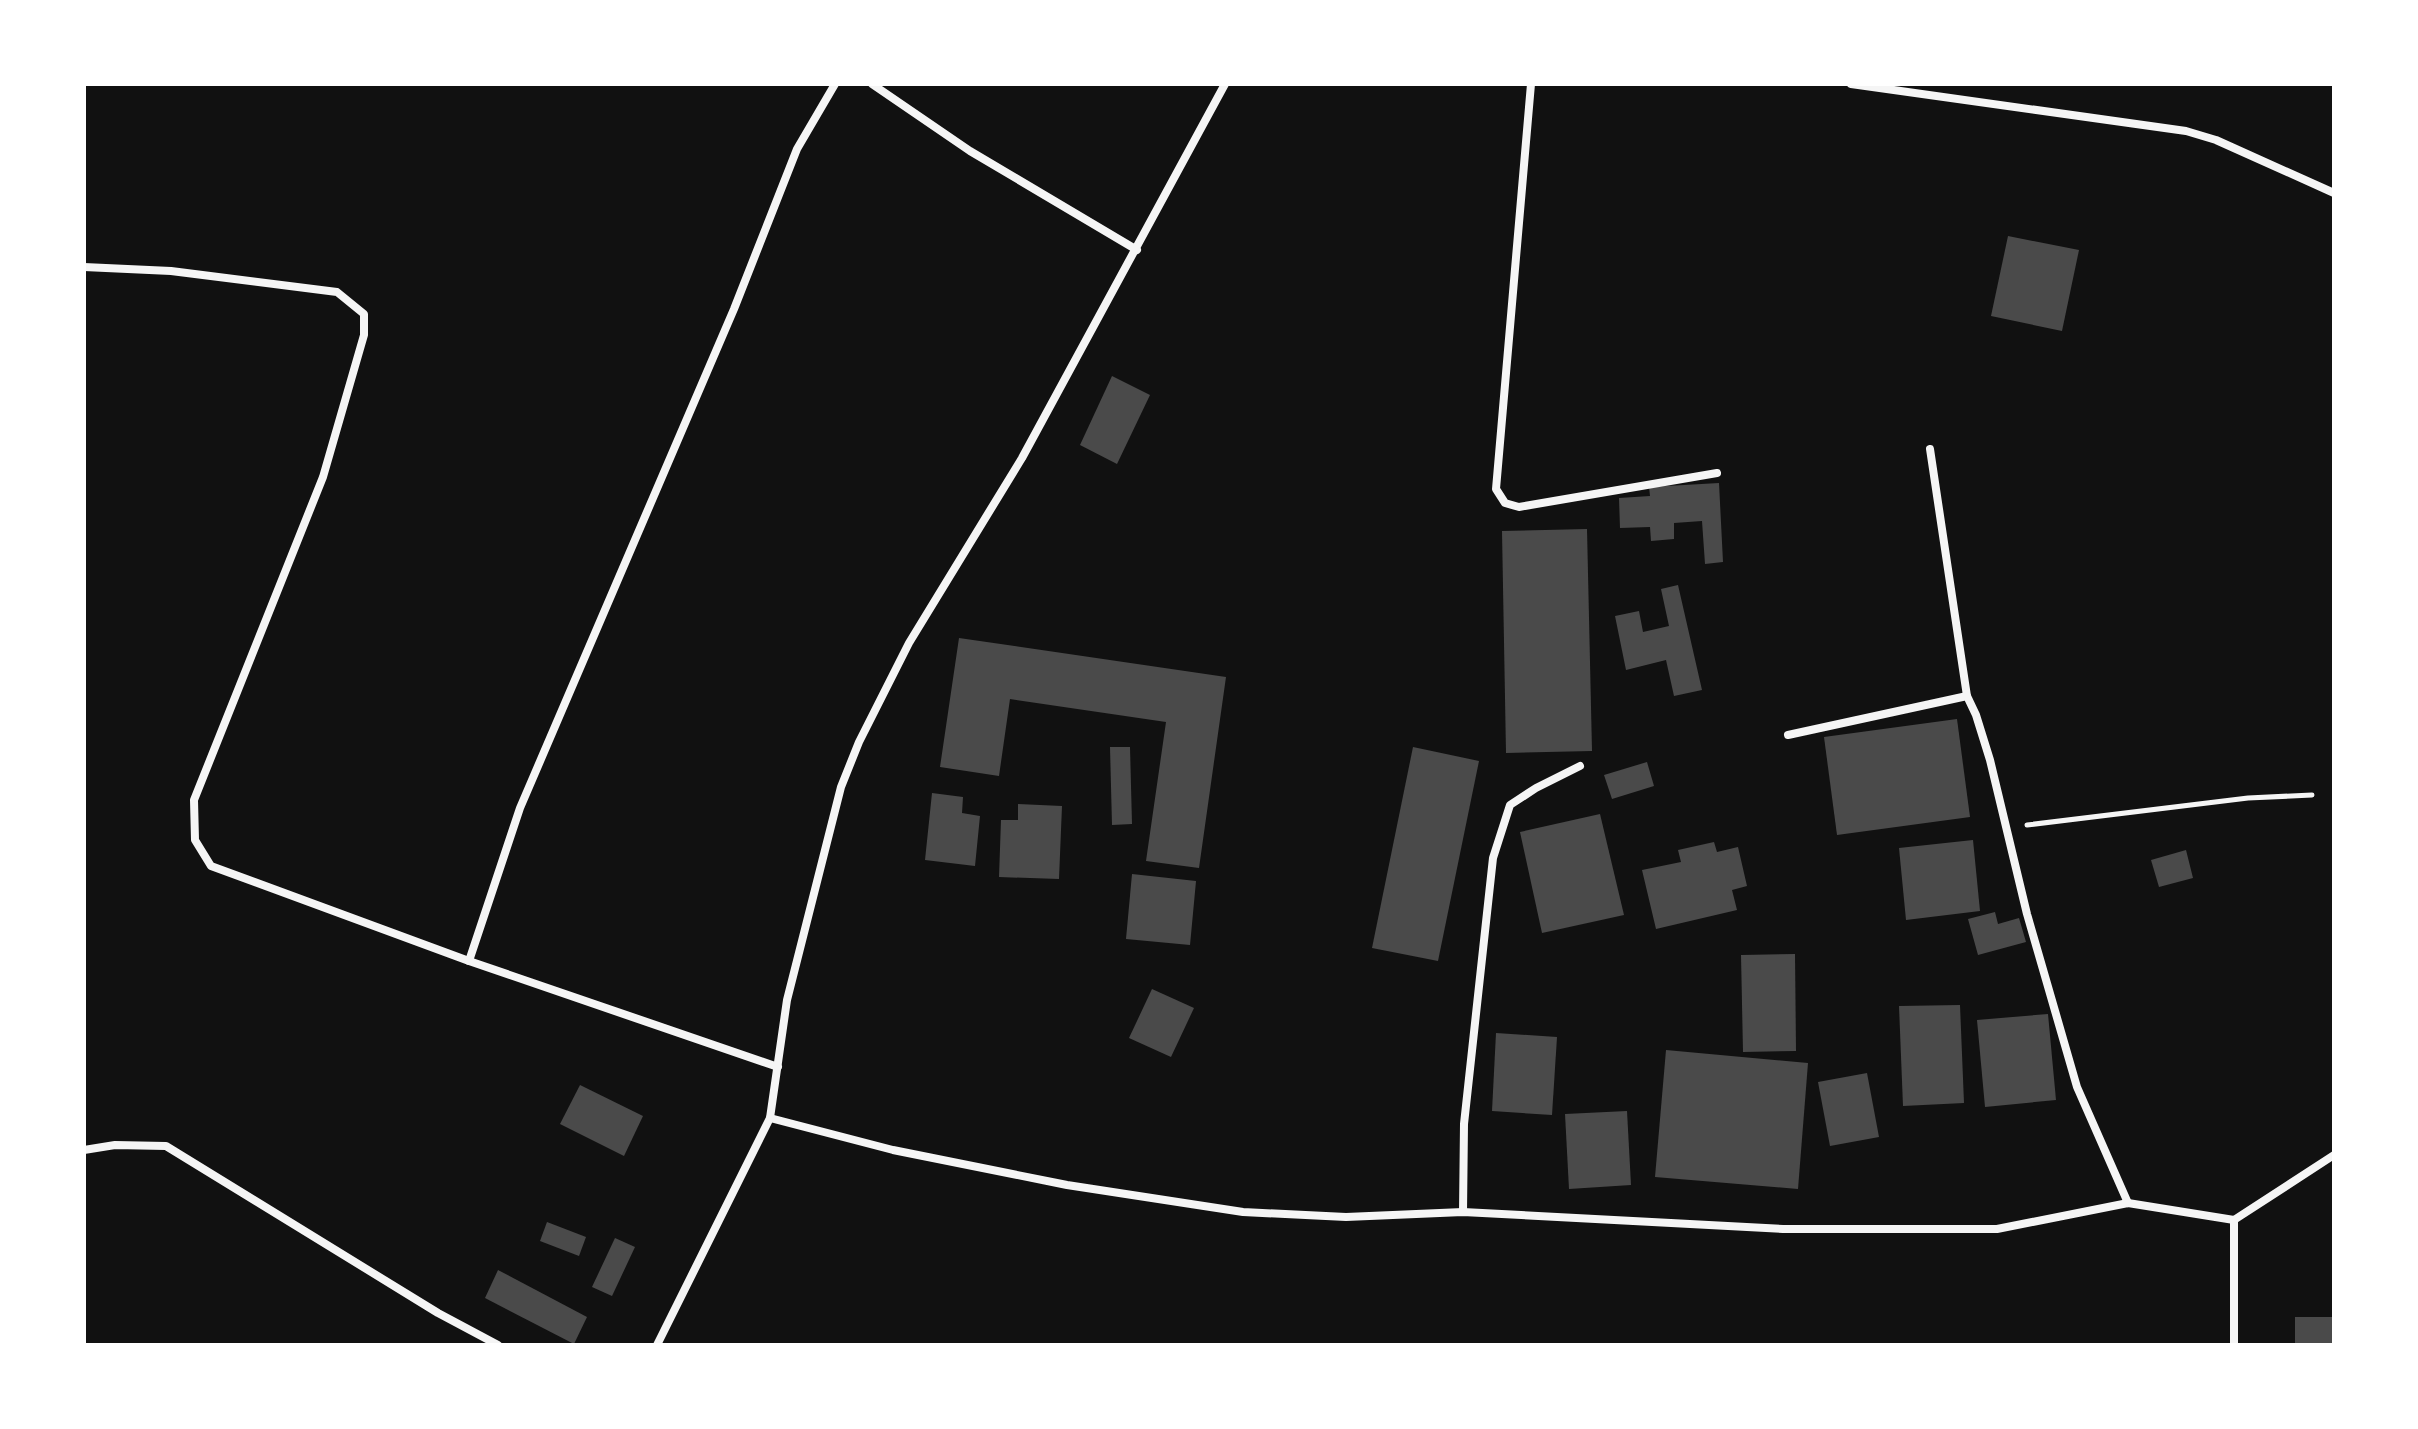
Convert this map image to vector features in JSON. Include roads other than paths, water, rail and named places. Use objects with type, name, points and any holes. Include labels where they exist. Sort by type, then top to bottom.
[{"type":"street","points":[[469,961],[520,808],[734,309],[797,149],[835,84]]},
{"type":"street","points":[[872,84],[970,151],[1137,250]]},
{"type":"street","points":[[657,1345],[770,1118],[791,985],[841,787],[859,742],[909,643],[1022,458],[1225,84]]},
{"type":"street","points":[[1531,84],[1496,489],[1505,503],[1519,507],[1717,473]]},
{"type":"street","points":[[1851,84],[2186,131],[2216,140],[2334,193]]},
{"type":"street","points":[[84,267],[171,271],[337,292],[364,314],[364,335],[323,477],[194,800],[195,840],[211,866],[469,961],[778,1067]]},
{"type":"street","points":[[1930,449],[1967,696],[1985,745],[2027,914],[2077,1087],[2128,1203]]},
{"type":"street","points":[[1788,735],[1967,696]]},
{"type":"street","points":[[1463,1212],[1464,1124],[1493,858],[1510,805],[1580,766]]},
{"type":"street","points":[[770,1118],[893,1150],[1067,1185],[1243,1212],[1346,1217],[1463,1212],[1783,1229],[1997,1229],[2128,1203],[2234,1220],[2334,1155]]},
{"type":"street","points":[[84,1150],[115,1145],[166,1146],[438,1313],[498,1345]]},
{"type":"street","points":[[2234,1220],[2234,1345]]}]
